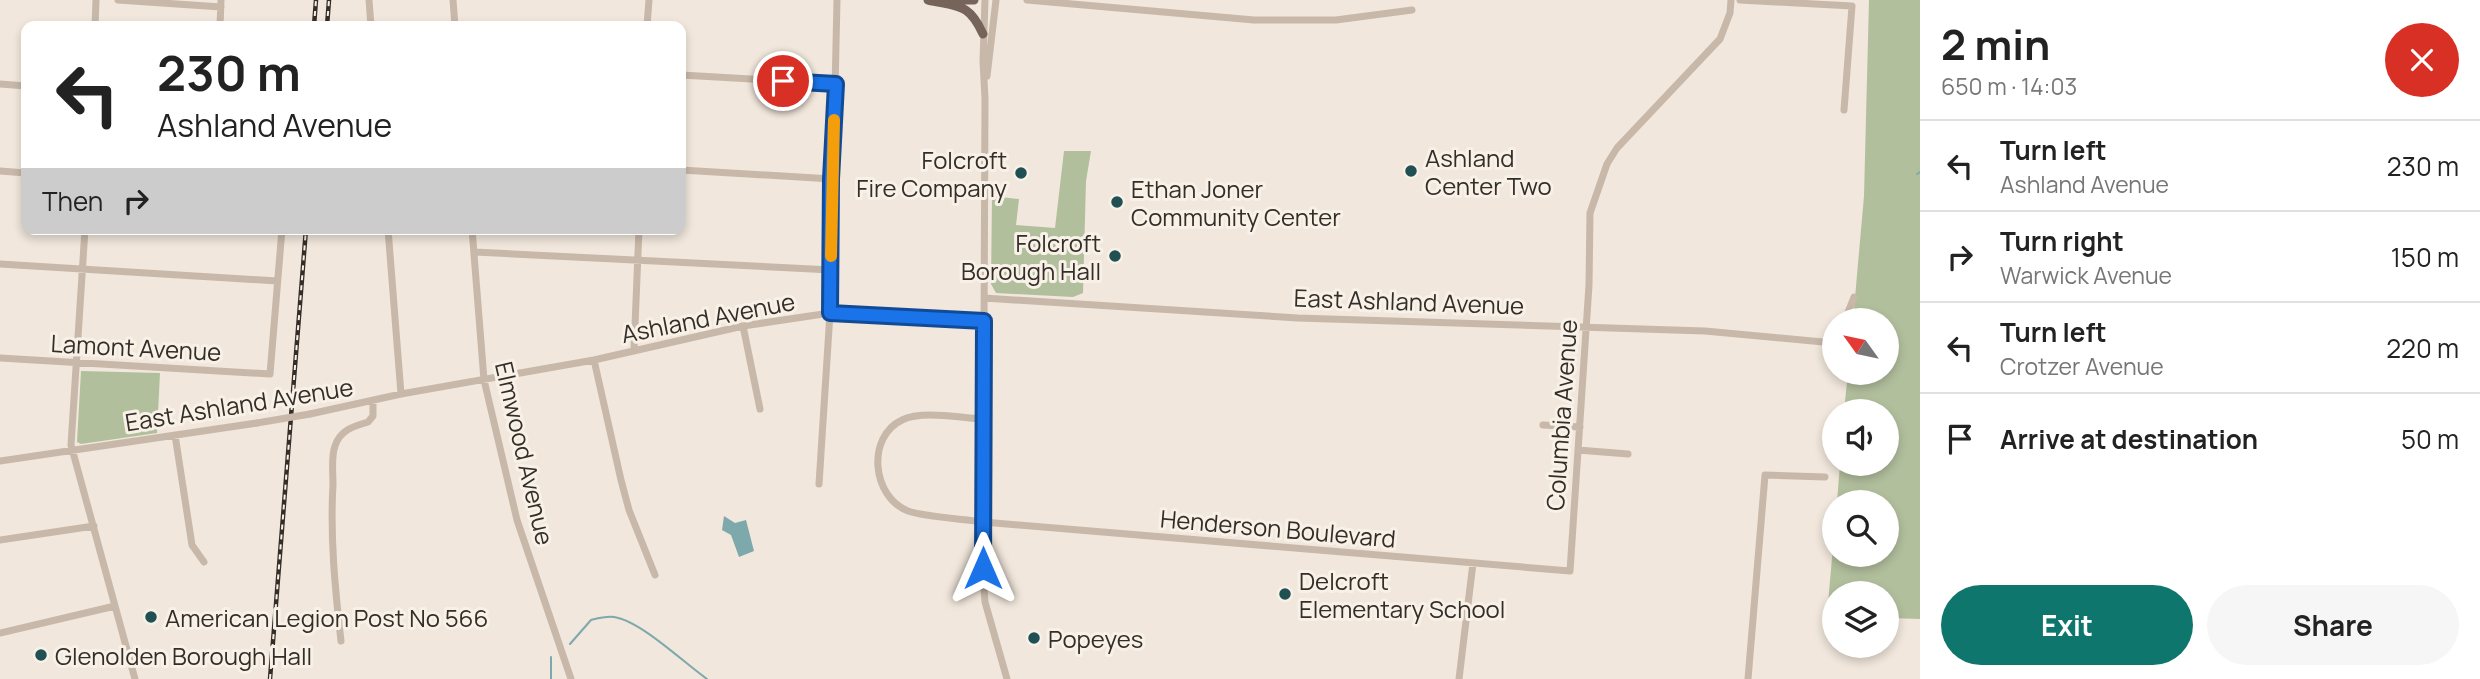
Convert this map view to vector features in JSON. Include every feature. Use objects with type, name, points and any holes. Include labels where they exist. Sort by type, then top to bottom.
[{"type":"main road","points":[[929,0],[974,0]]},
{"type":"main road","points":[[929,0],[968,10],[977,20],[983,34]]},
{"type":"street","points":[[96,0],[96,21]]},
{"type":"street","points":[[118,0],[221,3],[220,21]]},
{"type":"street","points":[[369,0],[371,21]]},
{"type":"street","points":[[453,0],[454,21]]},
{"type":"street","points":[[647,21],[649,0]]},
{"type":"street","points":[[819,484],[830,313],[837,0]]},
{"type":"street","points":[[985,0],[982,419],[985,602],[1007,679]]},
{"type":"street","points":[[985,84],[996,0]]},
{"type":"street","points":[[1027,0],[1254,20],[1336,20],[1412,10]]},
{"type":"street","name":"Columbia Avenue","points":[[1570,571],[1590,262],[1590,213],[1607,164],[1618,148],[1720,39],[1730,12],[1731,0]]},
{"type":"street","points":[[1740,0],[1852,6],[1844,110]]},
{"type":"street","points":[[686,75],[836,84]]},
{"type":"street","points":[[0,85],[21,86]]},
{"type":"street","points":[[686,170],[831,179]]},
{"type":"street","points":[[0,171],[21,173]]},
{"type":"street","points":[[85,235],[71,439],[135,679]]},
{"type":"street","points":[[0,264],[277,281],[281,235]]},
{"type":"street","points":[[388,235],[401,394]]},
{"type":"street","name":"Elmwood Avenue","points":[[473,235],[484,380],[516,520],[571,679]]},
{"type":"street","points":[[634,350],[638,235]]},
{"type":"street","points":[[475,252],[831,270]]},
{"type":"street","name":"Lamont Avenue","points":[[0,358],[270,374],[277,281]]},
{"type":"street","points":[[1850,308],[1854,297]]},
{"type":"street","name":"East Ashland Avenue","points":[[984,298],[1298,318],[1705,331],[1822,342]]},
{"type":"street","name":"Ashland Avenue","points":[[484,380],[594,360],[743,326],[830,313],[984,321]]},
{"type":"street","points":[[743,326],[760,409]]},
{"type":"street","points":[[594,360],[629,510],[655,575]]},
{"type":"street","name":"East Ashland Avenue","points":[[0,461],[257,423],[484,380]]},
{"type":"street","points":[[341,641],[330,530],[334,446],[349,428],[368,422],[373,416],[373,401]]},
{"type":"street","name":"Henderson Boulevard","points":[[982,419],[915,415],[900,421],[888,431],[881,442],[878,477],[884,493],[909,511],[983,522],[1570,571]]},
{"type":"street","points":[[1543,425],[1580,427]]},
{"type":"street","points":[[175,435],[192,545],[204,562]]},
{"type":"street","points":[[1578,450],[1628,454]]},
{"type":"street","points":[[1748,679],[1766,475],[1825,477]]},
{"type":"street","points":[[0,540],[94,526]]},
{"type":"street","points":[[1459,679],[1473,563]]},
{"type":"street","points":[[0,633],[115,606]]},
{"type":"green space","points":[[1869,0],[1920,0],[1920,619],[1899,618],[1899,581],[1830,581],[1831,567],[1899,567],[1899,490],[1838,490],[1839,476],[1899,476],[1899,399],[1845,399],[1847,385],[1899,385],[1899,308],[1854,308],[1864,196]]},
{"type":"green space","points":[[1064,151],[1091,151],[1086,181],[1083,293],[1073,297],[996,293],[991,284],[992,196],[1019,199],[1016,225],[1055,228]]},
{"type":"green space","points":[[81,371],[160,373],[157,433],[81,444],[77,442]]},
{"type":"water","points":[[724,516],[735,523],[746,520],[754,551],[739,557],[731,535],[722,530]]},
{"type":"waterway","points":[[570,644],[591,620],[614,617],[637,626],[707,679]]},
{"type":"waterway","points":[[551,657],[551,679]]},
{"type":"railway","points":[[314,21],[316,0]]},
{"type":"railway","points":[[327,21],[329,0]]},
{"type":"railway","points":[[270,679],[306,235]]},
{"type":"slow traffic","points":[[831,256],[834,120]]},
{"type":"place","name":"Ashland Center Two","points":[[1411,171]]},
{"type":"place","name":"Folcroft Fire Company","points":[[1021,173]]},
{"type":"place","name":"Ethan Joner Community Center","points":[[1117,202]]},
{"type":"place","name":"Folcroft Borough Hall","points":[[1115,256]]},
{"type":"place","name":"Delcroft Elementary School","points":[[1285,594]]},
{"type":"place","name":"American Legion Post No 566","points":[[151,617]]},
{"type":"place","name":"Popeyes","points":[[1034,638]]},
{"type":"place","name":"Glenolden Borough Hall","points":[[41,655]]},
{"type":"route","points":[[783,81],[836,84],[831,179],[830,313],[984,321],[983,568]]}]
